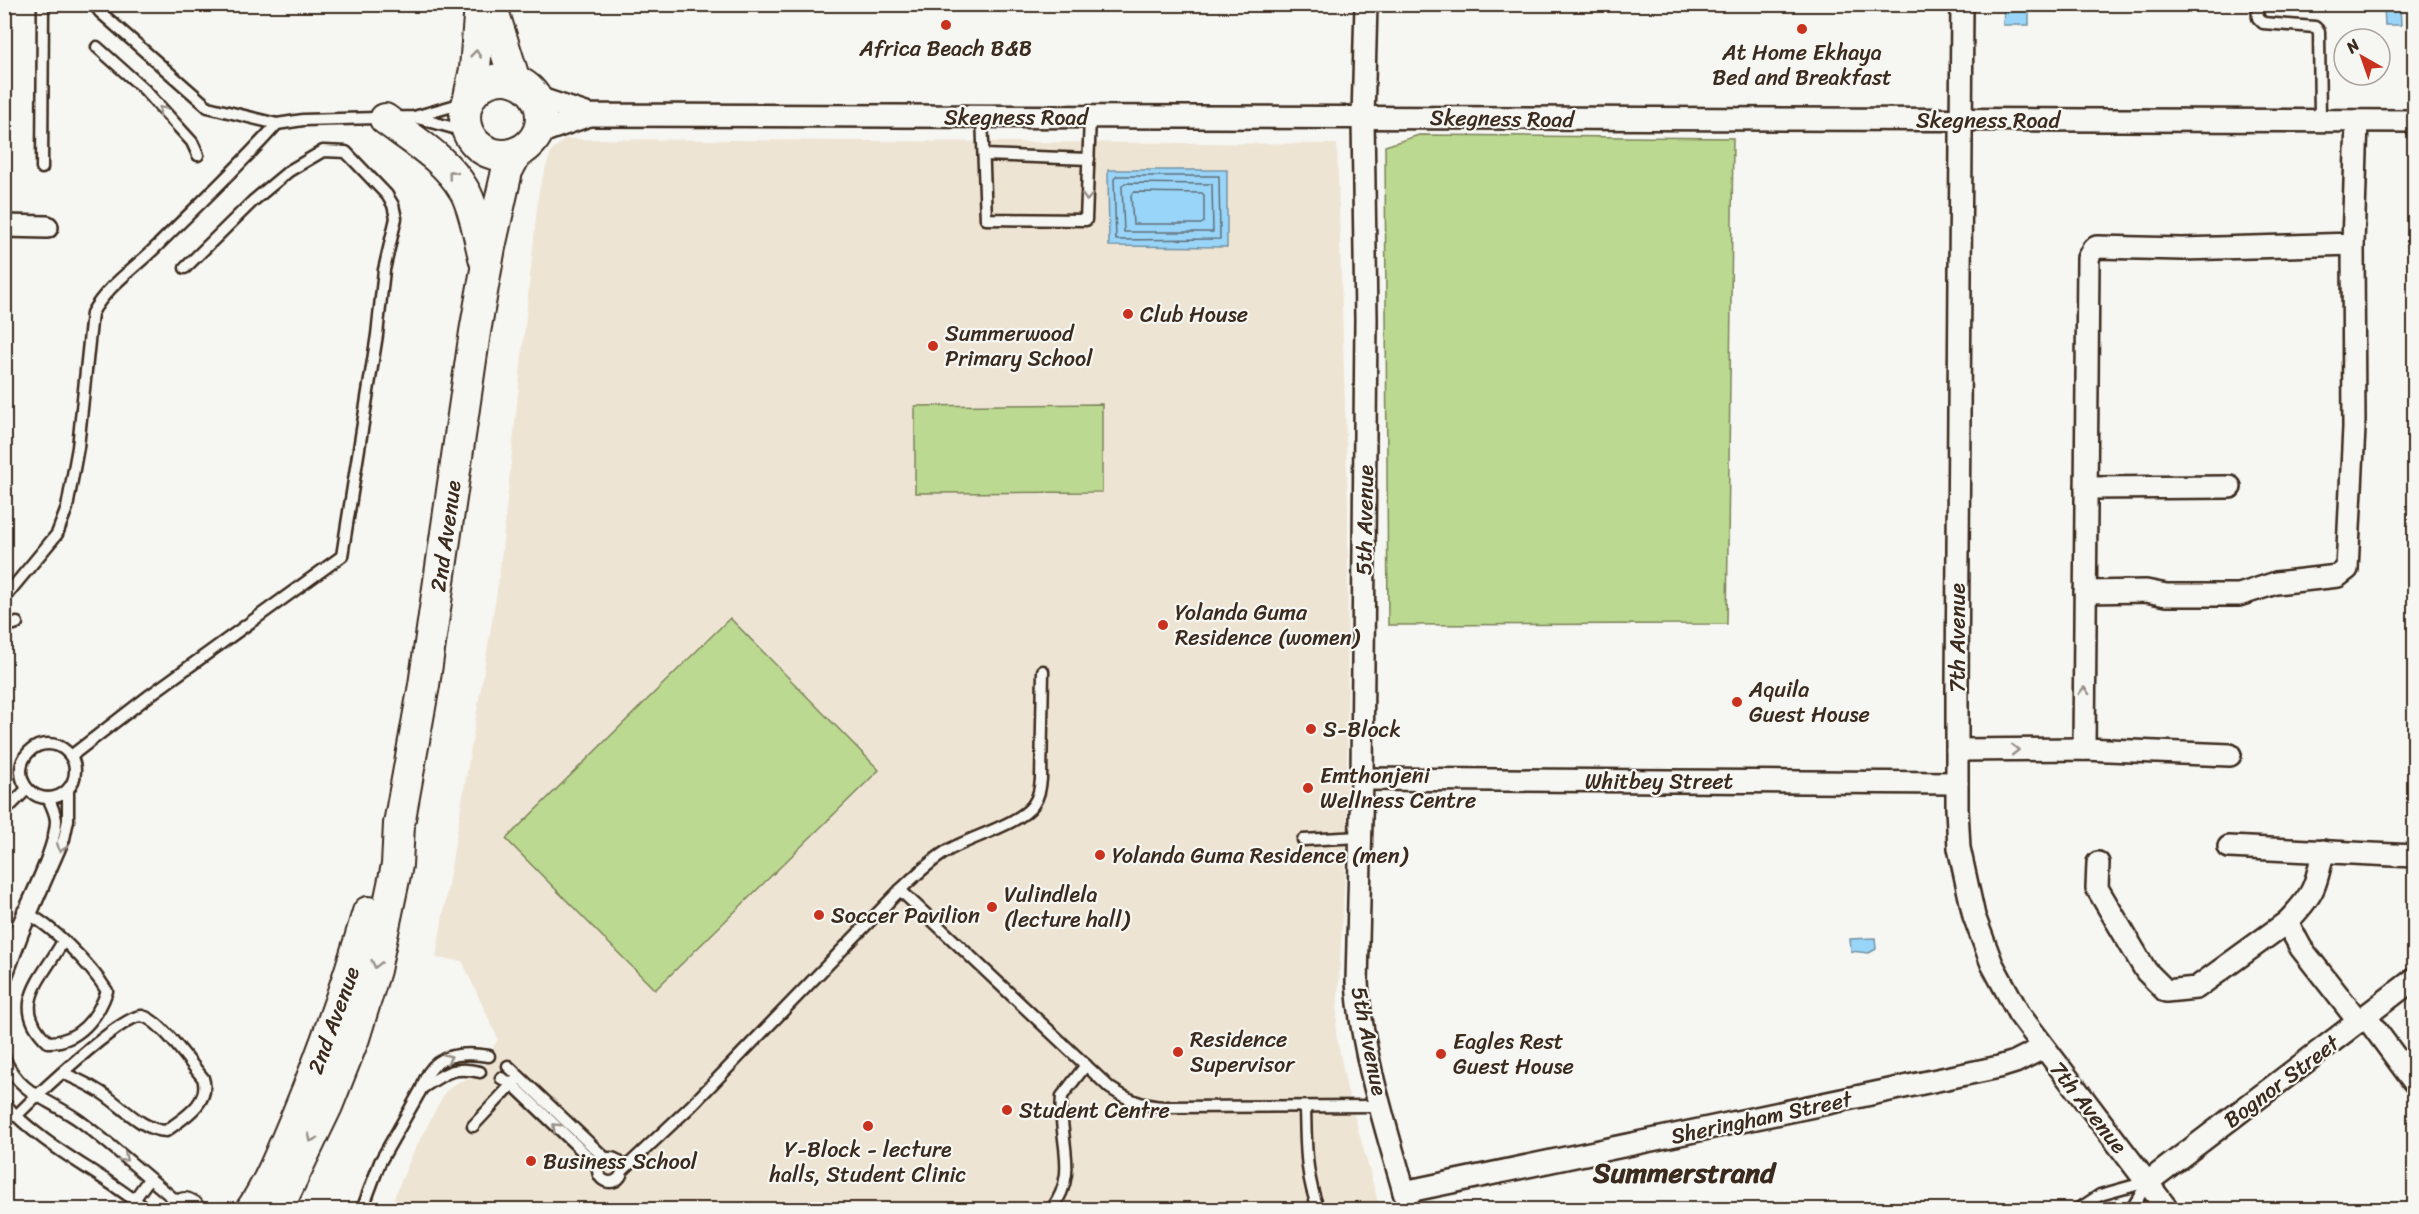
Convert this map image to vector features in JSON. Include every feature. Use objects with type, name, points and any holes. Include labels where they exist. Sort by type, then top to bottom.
[{"type":"street","points":[[480,4],[475,69],[465,117],[476,141],[500,155],[526,143],[540,116],[525,89],[490,4]]},
{"type":"street","name":"5th Avenue","points":[[1366,4],[1364,118],[1366,320],[1362,779],[1358,899],[1359,1006],[1368,1057],[1406,1201]]},
{"type":"street","name":"7th Avenue","points":[[1962,4],[1957,750],[1959,848],[1974,916],[2000,979],[2019,1014],[2168,1209]]},
{"type":"street","points":[[468,102],[474,92],[492,80],[504,79],[525,89]]},
{"type":"street","name":"Skegness Road","points":[[525,89],[589,115],[2415,121]]},
{"type":"street","name":"Skegness Road","points":[[526,143],[589,115]]},
{"type":"street","points":[[400,118],[449,169],[465,191],[488,257]]},
{"type":"street","points":[[2085,592],[2146,591],[2166,595],[2239,596],[2276,584],[2338,576],[2348,569],[2354,428],[2353,244],[2357,121]]},
{"type":"street","name":"2nd Avenue","points":[[476,141],[488,257]]},
{"type":"street","name":"2nd Avenue","points":[[277,1209],[327,1106],[354,1038],[354,1001],[383,861],[399,824],[424,685],[456,458],[488,257],[507,171],[526,143]]},
{"type":"street","points":[[4,226],[47,228]]},
{"type":"street","points":[[2084,749],[2086,267],[2088,258],[2093,249],[2097,248],[2182,249],[2353,244]]},
{"type":"street","points":[[2086,488],[2230,487]]},
{"type":"street","points":[[1957,750],[2084,749],[2230,755]]},
{"type":"street","name":"Whitbey Street","points":[[1362,779],[1957,783]]},
{"type":"street","points":[[2229,847],[2415,856]]},
{"type":"street","points":[[2098,863],[2097,888],[2146,971],[2166,991],[2196,988],[2287,922],[2305,903],[2317,883],[2323,851]]},
{"type":"street","points":[[2287,922],[2301,948],[2415,1082]]},
{"type":"street","name":"Bognor Street","points":[[2148,1182],[2415,979]]},
{"type":"street","name":"2nd Avenue","points":[[251,1209],[261,1195],[354,1001]]},
{"type":"street","name":"Sheringham Street","points":[[1406,1201],[1999,1067],[2043,1048]]},
{"type":"street","points":[[235,1209],[252,1197],[282,1151]]},
{"type":"lane","points":[[42,168],[43,4]]},
{"type":"lane","points":[[94,4],[100,12],[208,107],[277,124],[303,120],[400,118],[468,102]]},
{"type":"lane","points":[[2258,4],[2258,18],[2263,23],[2315,27],[2319,31],[2320,121]]},
{"type":"lane","points":[[97,47],[144,89],[192,142],[198,155]]},
{"type":"lane","points":[[982,117],[986,219],[1086,220],[1090,117]]},
{"type":"lane","points":[[400,118],[476,141]]},
{"type":"lane","points":[[4,598],[57,534],[67,508],[78,447],[92,313],[101,297],[156,247],[253,151],[277,124]]},
{"type":"lane","points":[[71,756],[150,694],[342,556],[377,335],[384,270],[396,218],[393,205],[346,152],[323,151],[290,171],[253,201],[185,268]]},
{"type":"lane","points":[[984,155],[1089,159]]},
{"type":"lane","points":[[4,627],[17,623]]},
{"type":"lane","points":[[508,1066],[516,1080],[602,1163],[601,1178],[611,1182],[616,1181],[622,1171],[691,1106],[927,865],[948,850],[1021,816],[1034,805],[1039,795],[1041,779],[1043,671]]},
{"type":"lane","points":[[53,743],[66,750],[71,756],[75,770],[68,790],[56,797],[48,798],[33,794],[27,789],[20,768],[22,760],[32,748],[53,743]]},
{"type":"lane","points":[[4,812],[27,789]]},
{"type":"lane","points":[[4,955],[64,838],[68,820],[68,790]]},
{"type":"lane","points":[[4,984],[54,834],[54,812],[48,798]]},
{"type":"lane","points":[[1304,840],[1360,837]]},
{"type":"lane","points":[[900,890],[1086,1065],[1131,1101],[1152,1106],[1305,1108],[1382,1106]]},
{"type":"lane","points":[[27,913],[51,928],[100,979],[107,991],[97,1013],[78,1034],[62,1042],[48,1042],[36,1031],[31,1020],[29,1005],[32,991],[63,941]]},
{"type":"lane","points":[[16,1116],[36,1096],[120,1024],[132,1017],[141,1016],[152,1020],[203,1078],[206,1087],[204,1097],[195,1109],[166,1131],[158,1131],[147,1126],[98,1090],[63,1073]]},
{"type":"lane","points":[[362,1209],[381,1162],[427,1075],[443,1059],[466,1053],[489,1056]]},
{"type":"lane","points":[[4,1057],[18,1082],[36,1096],[79,1121],[187,1209]]},
{"type":"lane","points":[[1051,1209],[1064,1190],[1068,1168],[1062,1096],[1086,1065]]},
{"type":"lane","points":[[422,1088],[447,1072],[457,1069],[480,1072]]},
{"type":"lane","points":[[501,1078],[516,1080]]},
{"type":"lane","points":[[473,1126],[516,1080]]},
{"type":"lane","points":[[4,1103],[16,1116],[59,1151],[147,1209]]},
{"type":"lane","points":[[1305,1108],[1306,1152],[1310,1182],[1319,1209]]},
{"type":"lane","points":[[602,1163],[618,1161],[622,1171]]},
{"type":"lane","points":[[134,1200],[149,1179]]},
{"type":"lane","points":[[2077,1209],[2100,1195],[2148,1182]]},
{"type":"lane","points":[[2131,1209],[2148,1182]]},
{"type":"shaded area","points":[[564,139],[1337,144],[1348,505],[1347,837],[1336,1033],[1347,1089],[1380,1209],[389,1210],[413,1153],[445,1092],[458,1082],[478,1076],[498,1039],[462,961],[436,958],[499,579],[539,189],[551,152]]},
{"type":"green space","points":[[1419,135],[1733,138],[1727,624],[1388,625],[1385,146]]},
{"type":"green space","points":[[1102,404],[1102,492],[915,493],[915,406]]},
{"type":"green space","points":[[730,618],[879,770],[655,990],[506,839]]},
{"type":"water","points":[[2384,5],[2400,5],[2401,25],[2385,25]]},
{"type":"water","points":[[2004,10],[2029,10],[2029,25],[2003,25]]},
{"type":"water","points":[[1108,170],[1227,170],[1227,247],[1109,246]]},
{"type":"water","points":[[1875,938],[1876,949],[1869,953],[1851,951],[1850,939]]},
{"type":"place","name":"Africa Beach B&B","points":[[946,25]]},
{"type":"place","name":"At Home Ekhaya Bed and Breakfast","points":[[1802,29]]},
{"type":"place","name":"Club House","points":[[1128,314]]},
{"type":"place","name":"Summerwood Primary School","points":[[933,346]]},
{"type":"place","name":"Yolanda Guma Residence (women)","points":[[1163,625]]},
{"type":"place","name":"Aquila Guest House","points":[[1737,702]]},
{"type":"place","name":"S-Block","points":[[1311,729]]},
{"type":"place","name":"Emthonjeni Wellness Centre","points":[[1308,788]]},
{"type":"place","name":"Yolanda Guma Residence (men)","points":[[1100,855]]},
{"type":"place","name":"Vulindlela (lecture hall)","points":[[992,907]]},
{"type":"place","name":"Soccer Pavilion","points":[[819,915]]},
{"type":"place","name":"Residence Supervisor","points":[[1178,1052]]},
{"type":"place","name":"Eagles Rest Guest House","points":[[1441,1054]]},
{"type":"place","name":"Student Centre","points":[[1007,1110]]},
{"type":"place","name":"Y-Block - lecture halls, Student Clinic","points":[[868,1126]]},
{"type":"place","name":"Business School","points":[[531,1161]]},
{"type":"district","name":"Summerstrand","points":[[1684,1172]]}]
